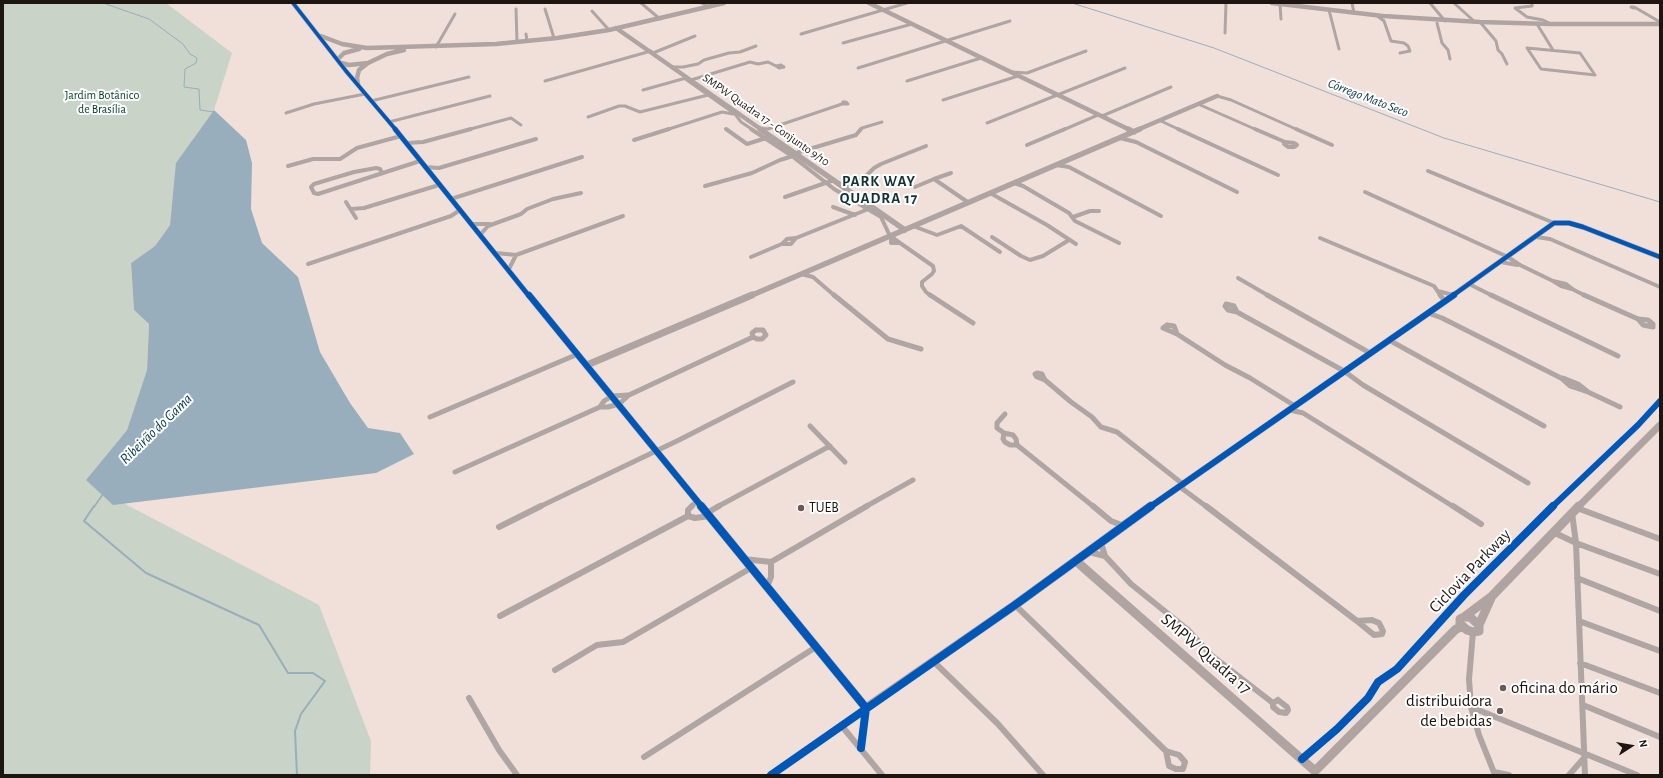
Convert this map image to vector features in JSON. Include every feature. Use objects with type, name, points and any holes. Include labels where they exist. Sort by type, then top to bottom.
[{"type":"street","points":[[293,3],[366,94],[375,102],[439,185],[510,269],[515,278],[866,708],[861,748]]},
{"type":"street","points":[[641,3],[660,18]]},
{"type":"street","points":[[702,3],[710,7]]},
{"type":"street","points":[[318,35],[336,43],[367,48],[436,47],[517,42],[609,30],[724,3]]},
{"type":"street","points":[[868,3],[1100,116],[1131,134],[1136,142]]},
{"type":"street","points":[[801,34],[907,3]]},
{"type":"street","points":[[1225,33],[1226,3]]},
{"type":"street","points":[[1272,3],[1295,4],[1354,13],[1431,20],[1537,24],[1659,24]]},
{"type":"street","points":[[1352,3],[1354,13]]},
{"type":"street","points":[[1430,3],[1443,20]]},
{"type":"street","points":[[1454,3],[1477,22],[1496,41],[1498,50],[1502,54],[1507,64]]},
{"type":"street","points":[[1532,3],[1533,5],[1515,8],[1527,17],[1543,20],[1551,24]]},
{"type":"street","points":[[1626,3],[1659,24]]},
{"type":"street","points":[[1280,4],[1281,19]]},
{"type":"street","points":[[516,9],[517,42]]},
{"type":"street","points":[[545,9],[554,38]]},
{"type":"street","points":[[1329,10],[1339,49]]},
{"type":"street","points":[[592,11],[609,30]]},
{"type":"street","points":[[436,47],[456,14]]},
{"type":"street","points":[[1376,15],[1384,21],[1391,41],[1404,43],[1408,46],[1410,51],[1400,53]]},
{"type":"street","points":[[1384,21],[1394,17]]},
{"type":"street","points":[[1431,20],[1437,23],[1442,43],[1448,50],[1450,59]]},
{"type":"street","points":[[1437,23],[1443,20]]},
{"type":"street","points":[[858,68],[1010,21]]},
{"type":"street","points":[[843,43],[912,24]]},
{"type":"street","points":[[1537,24],[1553,50]]},
{"type":"street","name":"SMPW Quadra 17 - Conjunto 9/10","points":[[616,28],[652,51],[723,104],[767,133],[795,155],[834,180],[871,208],[905,230]]},
{"type":"street","points":[[526,34],[527,41]]},
{"type":"street","points":[[545,81],[652,51],[695,36]]},
{"type":"street","points":[[941,38],[954,38]]},
{"type":"street","points":[[672,67],[683,67],[698,64],[704,60],[729,53],[740,52],[756,46]]},
{"type":"street","points":[[358,84],[357,78],[359,70],[368,63],[387,54],[424,47]]},
{"type":"street","points":[[339,61],[347,52],[367,48]]},
{"type":"street","points":[[383,48],[388,51],[387,54]]},
{"type":"street","points":[[1527,48],[1553,50],[1580,53],[1595,75],[1541,69],[1527,48]]},
{"type":"street","points":[[1010,72],[1026,74],[1046,65],[1086,51]]},
{"type":"street","points":[[907,81],[981,58]]},
{"type":"street","points":[[339,61],[349,65],[368,63]]},
{"type":"street","points":[[643,90],[691,79],[750,62],[758,64],[768,62],[776,66]]},
{"type":"street","points":[[680,72],[683,67]]},
{"type":"street","points":[[987,123],[1125,68]]},
{"type":"street","points":[[1024,78],[1023,76],[1026,74]]},
{"type":"street","points":[[943,100],[1018,76]]},
{"type":"street","points":[[375,102],[469,77]]},
{"type":"street","points":[[691,79],[709,94]]},
{"type":"street","points":[[1027,145],[1171,87]]},
{"type":"street","points":[[286,113],[314,104],[366,94]]},
{"type":"street","points":[[588,117],[619,106],[625,106],[640,112],[709,94]]},
{"type":"street","points":[[391,124],[490,96]]},
{"type":"street","points":[[587,365],[812,269],[892,237],[913,226],[990,193],[1019,184],[1056,165],[1068,164],[1120,138],[1217,96],[1231,100],[1332,145]]},
{"type":"street","points":[[722,112],[723,104]]},
{"type":"street","points":[[726,129],[747,144],[767,133],[842,104]]},
{"type":"street","points":[[1198,104],[1285,142]]},
{"type":"street","points":[[634,140],[722,112],[738,114],[741,122],[767,133],[795,155],[826,183],[871,208],[881,217],[892,237],[933,266],[934,270],[932,274],[922,282],[922,286],[926,292],[973,323]]},
{"type":"street","points":[[409,146],[511,118],[521,125]]},
{"type":"street","points":[[1161,121],[1278,175]]},
{"type":"street","points":[[704,186],[752,174],[780,160],[856,135],[862,128],[882,122]]},
{"type":"street","points":[[288,166],[313,158],[340,159],[357,148],[401,136]]},
{"type":"street","points":[[1120,138],[1136,142],[1237,192]]},
{"type":"street","points":[[432,175],[439,168],[536,139]]},
{"type":"street","points":[[409,146],[423,142]]},
{"type":"street","points":[[844,187],[863,179],[876,166],[926,146]]},
{"type":"street","points":[[451,199],[582,157]]},
{"type":"street","points":[[382,173],[380,169],[376,168],[354,172],[314,184],[311,187],[314,194],[318,194],[382,173],[423,164],[439,168]]},
{"type":"street","points":[[1068,164],[1161,216]]},
{"type":"street","points":[[1428,171],[1554,223],[1569,223],[1583,227],[1660,257]]},
{"type":"street","points":[[915,187],[951,173]]},
{"type":"street","points":[[934,179],[969,203]]},
{"type":"street","points":[[785,197],[834,180]]},
{"type":"street","points":[[1019,184],[1073,216],[1075,221],[1082,226],[1119,243]]},
{"type":"street","points":[[351,209],[364,208],[439,185]]},
{"type":"street","points":[[1365,192],[1504,259],[1520,265],[1561,286],[1572,289],[1638,319]]},
{"type":"street","points":[[480,235],[493,223],[521,214],[527,209],[553,199],[581,193]]},
{"type":"street","points":[[990,193],[1076,244]]},
{"type":"street","points":[[346,202],[355,216],[364,208]]},
{"type":"street","points":[[833,207],[854,215]]},
{"type":"street","points":[[751,257],[871,208]]},
{"type":"street","points":[[1073,216],[1090,211],[1099,211]]},
{"type":"street","points":[[308,264],[462,213]]},
{"type":"street","points":[[451,216],[462,213]]},
{"type":"street","points":[[496,253],[516,255],[623,216]]},
{"type":"street","points":[[471,224],[493,223]]},
{"type":"street","points":[[770,775],[1015,605],[1115,532],[1430,312],[1554,223]]},
{"type":"street","points":[[913,226],[937,235],[961,226],[1000,252]]},
{"type":"street","points":[[1539,235],[1660,286]]},
{"type":"street","points":[[992,237],[1021,256],[1030,260],[1043,256],[1069,240]]},
{"type":"street","points":[[1320,238],[1346,247],[1386,267],[1412,276],[1434,286],[1445,301]]},
{"type":"street","points":[[510,269],[510,265],[516,255]]},
{"type":"street","points":[[1504,259],[1520,265]]},
{"type":"street","points":[[812,269],[813,277]]},
{"type":"street","points":[[801,274],[813,277],[888,339],[921,349]]},
{"type":"street","points":[[1238,278],[1370,353]]},
{"type":"street","points":[[1469,284],[1618,356]]},
{"type":"street","points":[[1438,291],[1453,295]]},
{"type":"street","points":[[1237,312],[1344,371],[1362,385],[1528,483]]},
{"type":"street","points":[[1430,312],[1561,378],[1578,384],[1588,392],[1620,407]]},
{"type":"street","points":[[1177,334],[1225,365],[1250,378],[1295,406],[1303,413],[1481,524]]},
{"type":"street","points":[[455,472],[600,407],[608,407],[619,404],[628,395],[753,337]]},
{"type":"street","points":[[1389,340],[1544,426]]},
{"type":"street","points":[[430,417],[578,354]]},
{"type":"street","points":[[1045,380],[1071,402],[1092,416],[1101,427],[1117,432],[1182,486],[1357,621]]},
{"type":"street","points":[[499,527],[656,451],[793,382]]},
{"type":"street","points":[[600,407],[604,401],[612,396],[628,395]]},
{"type":"street","points":[[1295,406],[1303,413]]},
{"type":"street","points":[[1005,414],[996,424],[997,428],[1004,433],[1013,435],[1017,444],[1111,521],[1124,526]]},
{"type":"street","points":[[810,426],[845,462]]},
{"type":"street","points":[[1462,627],[1460,621],[1461,618],[1492,596],[1574,510],[1659,428]]},
{"type":"street","points":[[1004,433],[1003,439],[1005,442],[1010,445],[1017,444]]},
{"type":"street","points":[[500,616],[688,516],[695,518],[709,515],[830,446]]},
{"type":"street","points":[[744,559],[771,562],[913,480]]},
{"type":"street","points":[[688,516],[688,510],[697,501]]},
{"type":"street","points":[[1574,510],[1660,539]]},
{"type":"street","points":[[1574,510],[1585,775]]},
{"type":"street","points":[[1111,521],[1115,532]]},
{"type":"street","points":[[1553,532],[1576,543],[1660,574]]},
{"type":"street","points":[[1101,543],[1105,556],[1130,584],[1188,630],[1211,655],[1273,703]]},
{"type":"street","points":[[1088,552],[1105,556]]},
{"type":"street","name":"SMPW Quadra 17","points":[[1076,561],[1313,773]]},
{"type":"street","points":[[767,587],[772,577],[771,562]]},
{"type":"street","points":[[555,670],[597,645],[623,642],[751,568]]},
{"type":"street","points":[[1577,578],[1660,611]]},
{"type":"street","points":[[1313,773],[1456,629],[1462,627],[1473,632],[1479,631],[1479,625],[1492,596]]},
{"type":"street","points":[[1015,605],[1166,751]]},
{"type":"street","points":[[1464,617],[1473,619],[1479,625]]},
{"type":"street","points":[[1579,621],[1660,651]]},
{"type":"street","points":[[1473,632],[1469,679],[1471,707],[1479,735],[1495,773],[1509,775]]},
{"type":"street","points":[[644,757],[816,647]]},
{"type":"street","points":[[934,661],[998,724],[1043,775]]},
{"type":"street","points":[[1580,663],[1660,693]]},
{"type":"street","points":[[469,698],[499,750],[517,775]]},
{"type":"street","points":[[1582,705],[1660,736]]},
{"type":"street","points":[[1471,707],[1584,755],[1637,775]]},
{"type":"street","points":[[841,725],[882,775]]},
{"type":"street","points":[[1570,775],[1584,755]]},
{"type":"green space","name":"Jardim Botânico de Brasília","points":[[3,3],[166,3],[232,53],[214,110],[193,139],[173,197],[170,225],[155,246],[131,263],[134,310],[149,324],[147,370],[127,430],[86,480],[125,504],[319,605],[371,741],[370,775],[3,775]]},
{"type":"water","points":[[214,110],[246,140],[252,163],[251,209],[262,243],[298,277],[320,352],[350,403],[368,428],[400,433],[414,454],[376,473],[113,505],[86,480],[127,430],[147,370],[149,324],[134,310],[131,263],[155,246],[170,225],[176,163]]},
{"type":"waterway","name":"Ribeirão do Gama","points":[[103,3],[149,19],[183,44],[190,54],[197,58],[196,63],[185,69],[184,87],[199,89],[200,110],[214,112]]},
{"type":"waterway","name":"Córrego Mato Seco","points":[[1072,3],[1214,48],[1444,138],[1660,202]]},
{"type":"waterway","name":"Ribeirão do Gama","points":[[94,507],[103,494]]},
{"type":"waterway","name":"Ribeirão do Gama","points":[[94,506],[84,521],[146,573],[259,625],[288,673],[313,673],[325,681],[301,714],[295,731],[297,775]]},
{"type":"cycle path","points":[[293,3],[346,71],[407,143],[464,216],[509,269],[866,708],[861,748]]},
{"type":"cycle path","points":[[771,775],[1015,605],[1115,532],[1554,223],[1569,223],[1583,227],[1660,257]]},
{"type":"cycle path","name":"Ciclovia Parkway","points":[[1302,759],[1337,729],[1368,698],[1378,682],[1397,669],[1464,595],[1553,506],[1638,425],[1660,401]]},
{"type":"place","name":"TUEB","points":[[801,508]]},
{"type":"place","name":"oficina do mário","points":[[1503,688]]},
{"type":"place","name":"distribuidora de bebidas","points":[[1500,711]]},
{"type":"district","name":"PARK WAY QUADRA 17","points":[[879,190]]}]
